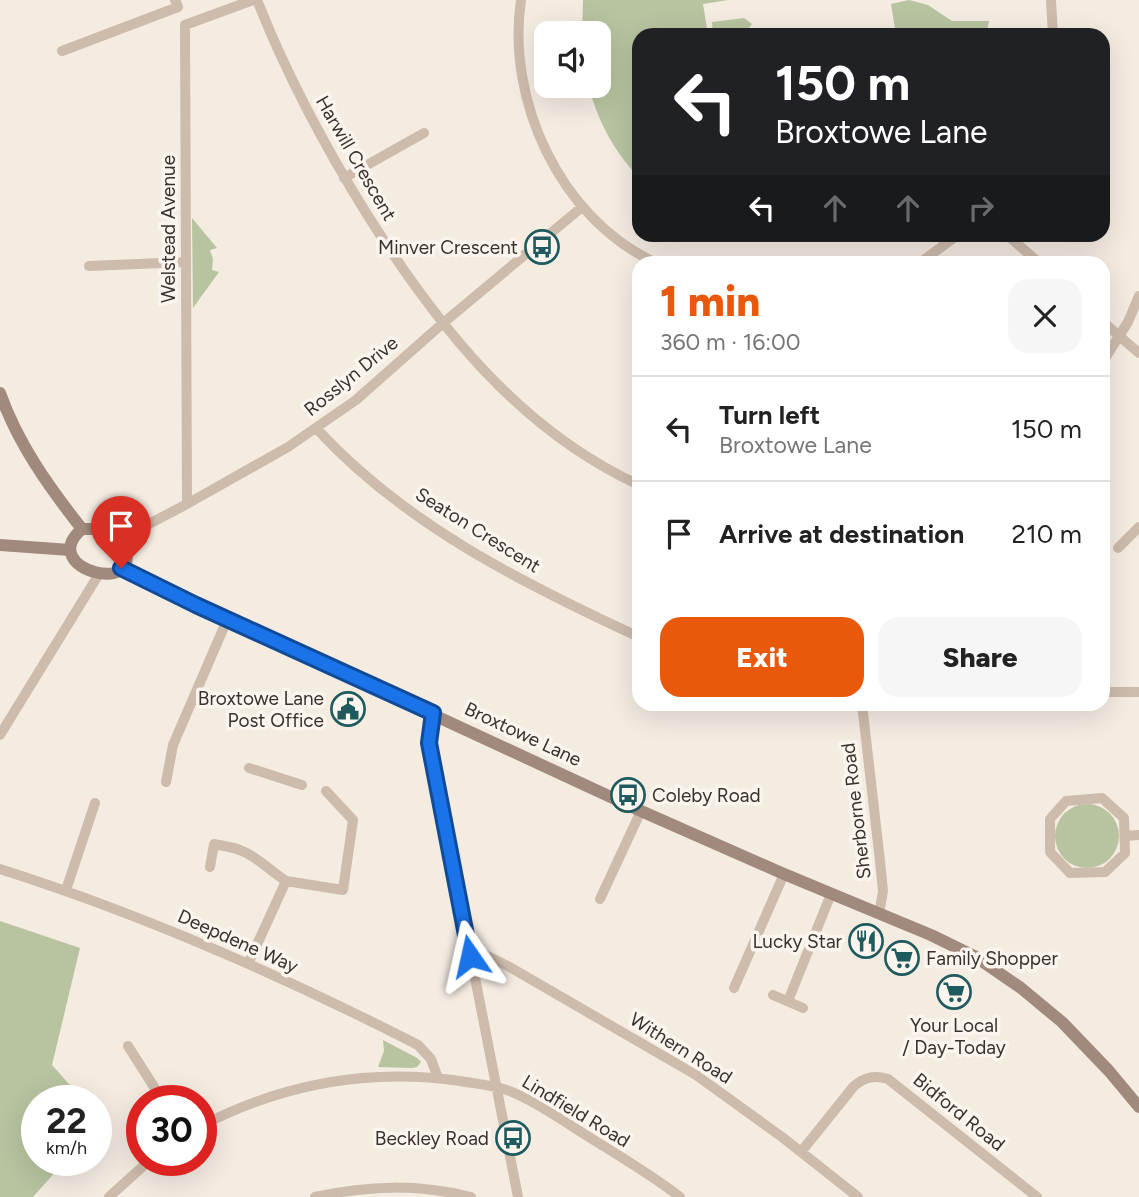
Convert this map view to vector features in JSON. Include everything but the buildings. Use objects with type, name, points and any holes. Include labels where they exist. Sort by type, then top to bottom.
[{"type":"main road","points":[[0,393],[25,449],[49,487],[82,529]]},
{"type":"main road","points":[[82,529],[97,529],[120,539],[125,553],[121,568],[114,574],[99,575],[80,565],[70,550],[75,535],[82,529]]},
{"type":"main road","points":[[0,545],[70,550]]},
{"type":"main road","name":"Broxtowe Lane","points":[[121,568],[227,620],[641,811],[976,957],[1021,988],[1080,1040],[1139,1107]]},
{"type":"street","name":"Harwill Crescent","points":[[255,0],[303,105],[344,178],[393,256],[442,324],[497,385],[534,419],[607,469],[632,482]]},
{"type":"street","name":"Welstead Avenue","points":[[187,504],[185,25],[255,0]]},
{"type":"street","points":[[521,0],[517,25],[520,61],[535,127],[545,150],[582,208],[621,242],[644,256]]},
{"type":"street","points":[[1051,0],[1053,28]]},
{"type":"street","points":[[62,51],[176,4]]},
{"type":"street","points":[[344,178],[424,133]]},
{"type":"street","name":"Rosslyn Drive","points":[[120,539],[288,447],[356,400],[442,324],[582,208]]},
{"type":"street","points":[[929,256],[948,242]]},
{"type":"street","points":[[1015,242],[1031,256]]},
{"type":"street","points":[[89,266],[186,262]]},
{"type":"street","points":[[1110,351],[1139,296]]},
{"type":"street","points":[[1110,328],[1139,353]]},
{"type":"street","name":"Seaton Crescent","points":[[316,428],[370,480],[433,527],[563,602],[632,634]]},
{"type":"street","points":[[1118,548],[1139,527]]},
{"type":"street","points":[[0,735],[99,575]]},
{"type":"street","points":[[166,782],[173,745],[227,620]]},
{"type":"street","points":[[1110,692],[1139,692]]},
{"type":"street","name":"Sherborne Road","points":[[863,711],[883,891],[879,914]]},
{"type":"street","points":[[433,713],[429,743],[518,1197]]},
{"type":"street","points":[[249,768],[302,785]]},
{"type":"street","points":[[210,867],[214,844],[242,850],[286,881],[342,890],[353,820],[326,791]]},
{"type":"street","points":[[1102,798],[1122,814],[1125,836],[1125,853],[1109,870],[1070,873],[1050,852],[1050,819],[1066,801],[1102,798]]},
{"type":"street","points":[[66,890],[95,803]]},
{"type":"street","points":[[600,899],[641,811]]},
{"type":"street","points":[[1125,836],[1139,835]]},
{"type":"street","name":"Deepdene Way","points":[[0,869],[66,890],[172,930],[418,1045],[431,1059],[438,1078]]},
{"type":"street","points":[[734,988],[784,874]]},
{"type":"street","points":[[248,964],[286,881]]},
{"type":"street","points":[[788,1001],[831,894]]},
{"type":"street","name":"Withern Road","points":[[470,956],[493,958],[593,1013],[696,1075],[858,1197]]},
{"type":"street","points":[[773,995],[803,1008]]},
{"type":"street","points":[[128,1046],[153,1085]]},
{"type":"street","name":"Lindfield Road","points":[[217,1118],[264,1098],[327,1082],[371,1076],[438,1078],[497,1087],[512,1091],[551,1113],[680,1197]]},
{"type":"street","name":"Bidford Road","points":[[801,1152],[854,1086],[862,1080],[879,1076],[888,1079],[1037,1197]]},
{"type":"street","points":[[109,1197],[132,1176]]},
{"type":"street","points":[[316,1197],[348,1190],[394,1186],[425,1188],[471,1197]]},
{"type":"green space","points":[[583,0],[728,0],[703,4],[707,28],[632,28],[632,170],[608,135],[592,99],[611,98],[611,21],[582,21]]},
{"type":"green space","points":[[909,0],[928,5],[952,21],[989,21],[988,28],[895,28],[891,4]]},
{"type":"green space","points":[[744,18],[752,24],[749,28],[712,28],[712,22]]},
{"type":"green space","points":[[192,218],[217,248],[210,250],[212,270],[219,272],[193,308]]},
{"type":"green space","points":[[1087,804],[1110,813],[1119,836],[1110,859],[1087,868],[1064,859],[1055,836],[1064,813]]},
{"type":"green space","points":[[0,921],[80,948],[52,1065],[70,1085],[21,1085],[21,1176],[52,1176],[33,1197],[0,1197]]},
{"type":"green space","points":[[383,1040],[421,1062],[412,1068],[378,1067],[384,1051]]},
{"type":"place","name":"Minver Crescent","points":[[542,247]]},
{"type":"place","name":"Broxtowe Lane Post Office","points":[[348,709]]},
{"type":"place","name":"Coleby Road","points":[[628,795]]},
{"type":"place","name":"Lucky Star","points":[[866,941]]},
{"type":"place","name":"Family Shopper","points":[[902,958]]},
{"type":"place","name":"Your Local / Day-Today","points":[[954,992]]},
{"type":"place","name":"Beckley Road","points":[[513,1138]]},
{"type":"route","points":[[121,568],[433,713],[429,743],[470,956]]}]
